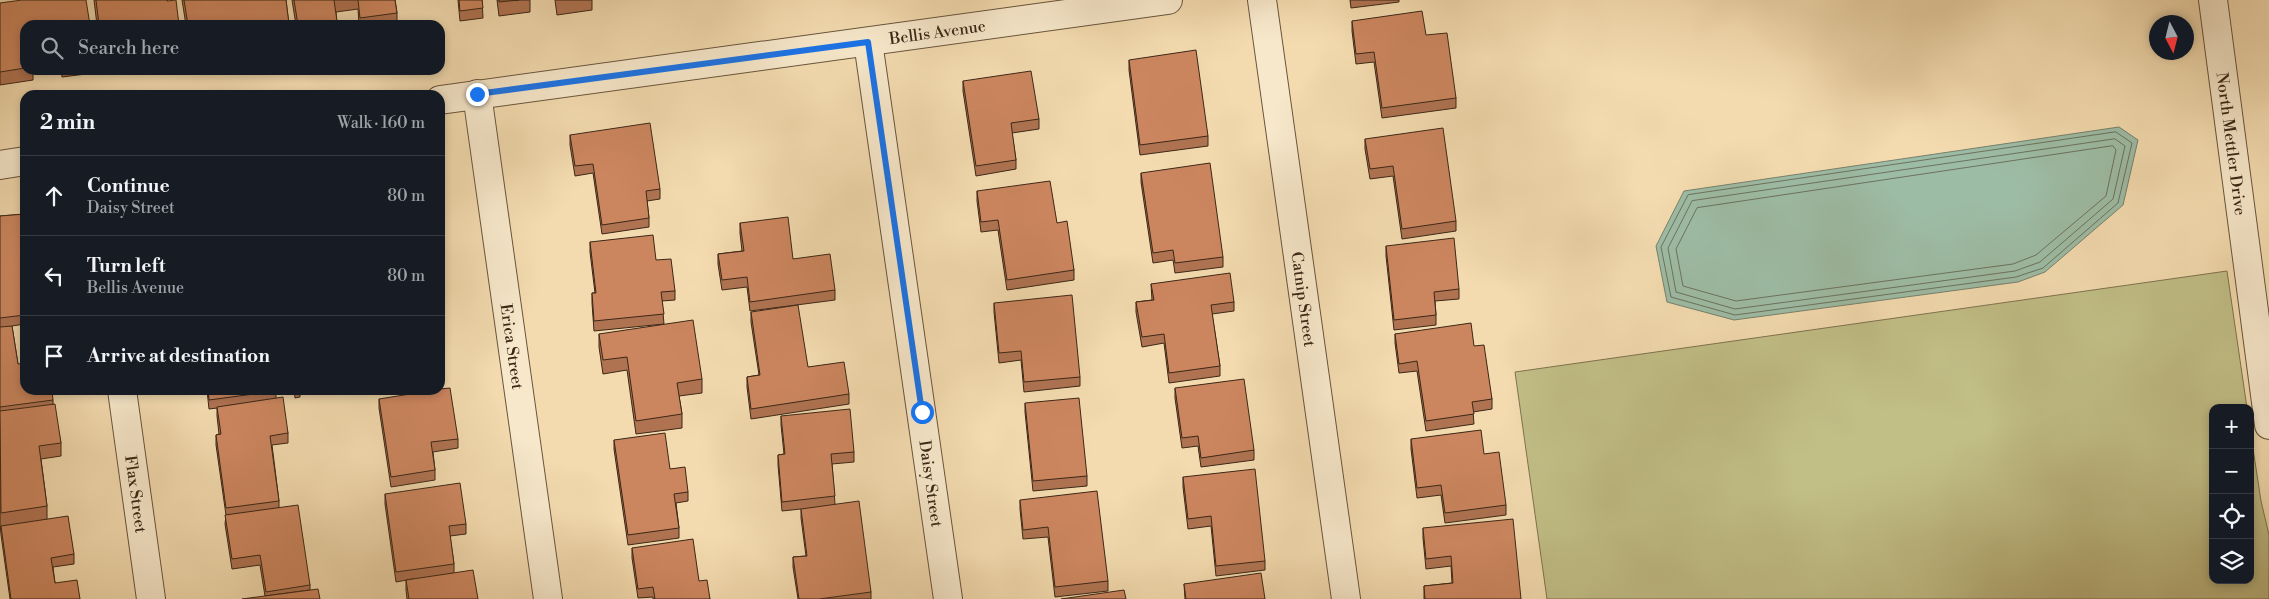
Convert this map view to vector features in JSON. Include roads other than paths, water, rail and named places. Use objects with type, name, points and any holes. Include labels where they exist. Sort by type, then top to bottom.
[{"type":"street","name":"Bellis Avenue","points":[[445,99],[1168,0]]},
{"type":"street","name":"Catnip Street","points":[[1262,0],[1346,599]]},
{"type":"street","name":"North Mettler Drive","points":[[2213,0],[2260,287],[2269,425]]},
{"type":"street","name":"Daisy Street","points":[[868,42],[948,599]]},
{"type":"street","name":"Erica Street","points":[[477,94],[548,599]]},
{"type":"street","points":[[0,164],[20,162]]},
{"type":"street","name":"Flax Street","points":[[123,395],[151,599]]},
{"type":"water","points":[[2119,127],[2138,140],[2123,205],[2045,272],[2018,282],[1734,320],[1667,302],[1656,246],[1684,191]]}]
